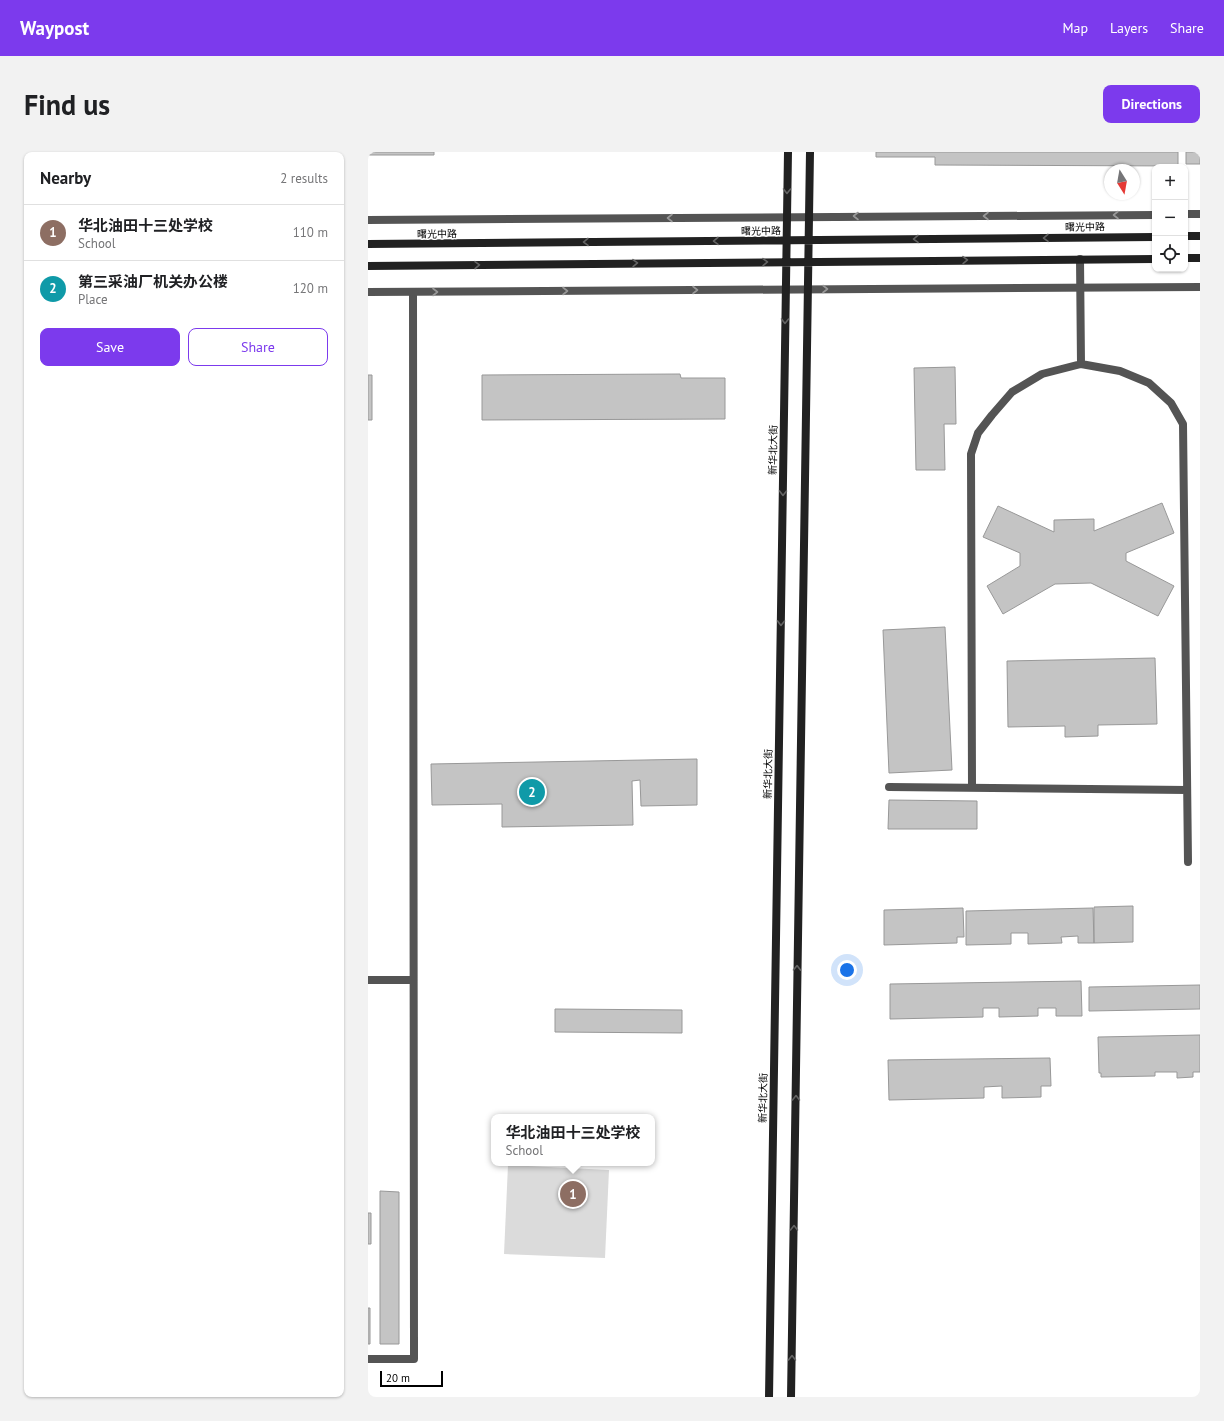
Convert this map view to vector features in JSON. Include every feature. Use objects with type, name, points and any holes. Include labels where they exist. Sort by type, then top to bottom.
[{"type":"main road","name":"新华北大街","points":[[769,1397],[788,152]]},
{"type":"main road","points":[[791,1397],[810,152]]},
{"type":"main road","points":[[1188,236],[1200,236]]},
{"type":"main road","name":"曙光中路","points":[[368,244],[1152,237]]},
{"type":"main road","points":[[368,266],[1152,258]]},
{"type":"main road","points":[[1188,258],[1200,258]]},
{"type":"street","points":[[368,220],[1152,214]]},
{"type":"street","points":[[1188,214],[1200,214]]},
{"type":"street","points":[[1080,259],[1081,364]]},
{"type":"street","points":[[368,292],[1200,287]]},
{"type":"street","points":[[368,1359],[414,1359],[413,292]]},
{"type":"street","points":[[972,788],[971,454],[978,433],[1012,392],[1042,374],[1081,364],[1120,371],[1149,383],[1171,403],[1183,424],[1188,862]]},
{"type":"street","points":[[889,788],[1187,790]]},
{"type":"street","points":[[368,980],[413,980]]},
{"type":"shaded area","points":[[508,1166],[609,1170],[605,1258],[504,1254]]},
{"type":"building","points":[[368,152],[434,152],[434,155],[368,155]]},
{"type":"building","points":[[876,152],[1178,152],[1178,164],[1152,164],[1152,166],[1140,166],[1140,164],[1104,164],[1104,166],[935,165],[935,157],[876,157]]},
{"type":"building","points":[[1186,152],[1200,152],[1200,164],[1186,164]]},
{"type":"building","points":[[955,367],[956,424],[944,424],[945,470],[916,470],[914,368]]},
{"type":"building","points":[[680,374],[681,378],[725,378],[725,419],[482,420],[482,375]]},
{"type":"building","points":[[368,375],[372,375],[372,420],[368,420]]},
{"type":"building","points":[[1162,503],[1174,533],[1126,553],[1126,561],[1174,586],[1158,616],[1091,583],[1055,584],[1003,614],[987,586],[1020,566],[1020,553],[983,537],[998,506],[1054,532],[1054,520],[1094,519],[1094,531]]},
{"type":"building","points":[[945,627],[952,770],[889,773],[883,630]]},
{"type":"building","points":[[1155,658],[1157,724],[1098,725],[1098,736],[1065,737],[1065,726],[1008,727],[1007,661]]},
{"type":"building","points":[[697,759],[697,805],[641,806],[640,780],[632,781],[633,825],[502,827],[502,804],[432,805],[431,764]]},
{"type":"building","points":[[889,800],[977,801],[977,829],[888,829]]},
{"type":"building","points":[[1133,906],[1133,942],[1094,943],[1094,907]]},
{"type":"building","points":[[963,908],[964,937],[957,937],[957,943],[884,945],[884,910]]},
{"type":"building","points":[[1093,908],[1094,943],[1078,943],[1078,936],[1061,937],[1062,943],[1028,944],[1028,933],[1011,933],[1011,944],[966,945],[966,911]]},
{"type":"building","points":[[1081,981],[1082,1016],[1056,1016],[1056,1008],[1038,1008],[1038,1016],[999,1017],[999,1008],[983,1008],[983,1017],[890,1019],[890,984]]},
{"type":"building","points":[[1200,985],[1200,1009],[1089,1011],[1089,987]]},
{"type":"building","points":[[555,1009],[682,1010],[682,1033],[555,1032]]},
{"type":"building","points":[[1200,1035],[1200,1072],[1193,1072],[1193,1077],[1177,1078],[1177,1072],[1155,1072],[1155,1076],[1101,1077],[1101,1073],[1099,1073],[1098,1037]]},
{"type":"building","points":[[1050,1058],[1051,1086],[1041,1086],[1041,1097],[1002,1098],[1002,1086],[984,1087],[984,1098],[889,1100],[888,1060]]},
{"type":"building","points":[[380,1191],[399,1192],[399,1344],[380,1344]]},
{"type":"building","points":[[368,1213],[371,1213],[371,1244],[368,1244]]},
{"type":"building","points":[[368,1308],[370,1308],[370,1344],[368,1344]]},
{"type":"place","name":"第三采油厂机关办公楼","points":[[532,792]]},
{"type":"place","name":"华北油田十三处学校","points":[[573,1194]]}]
